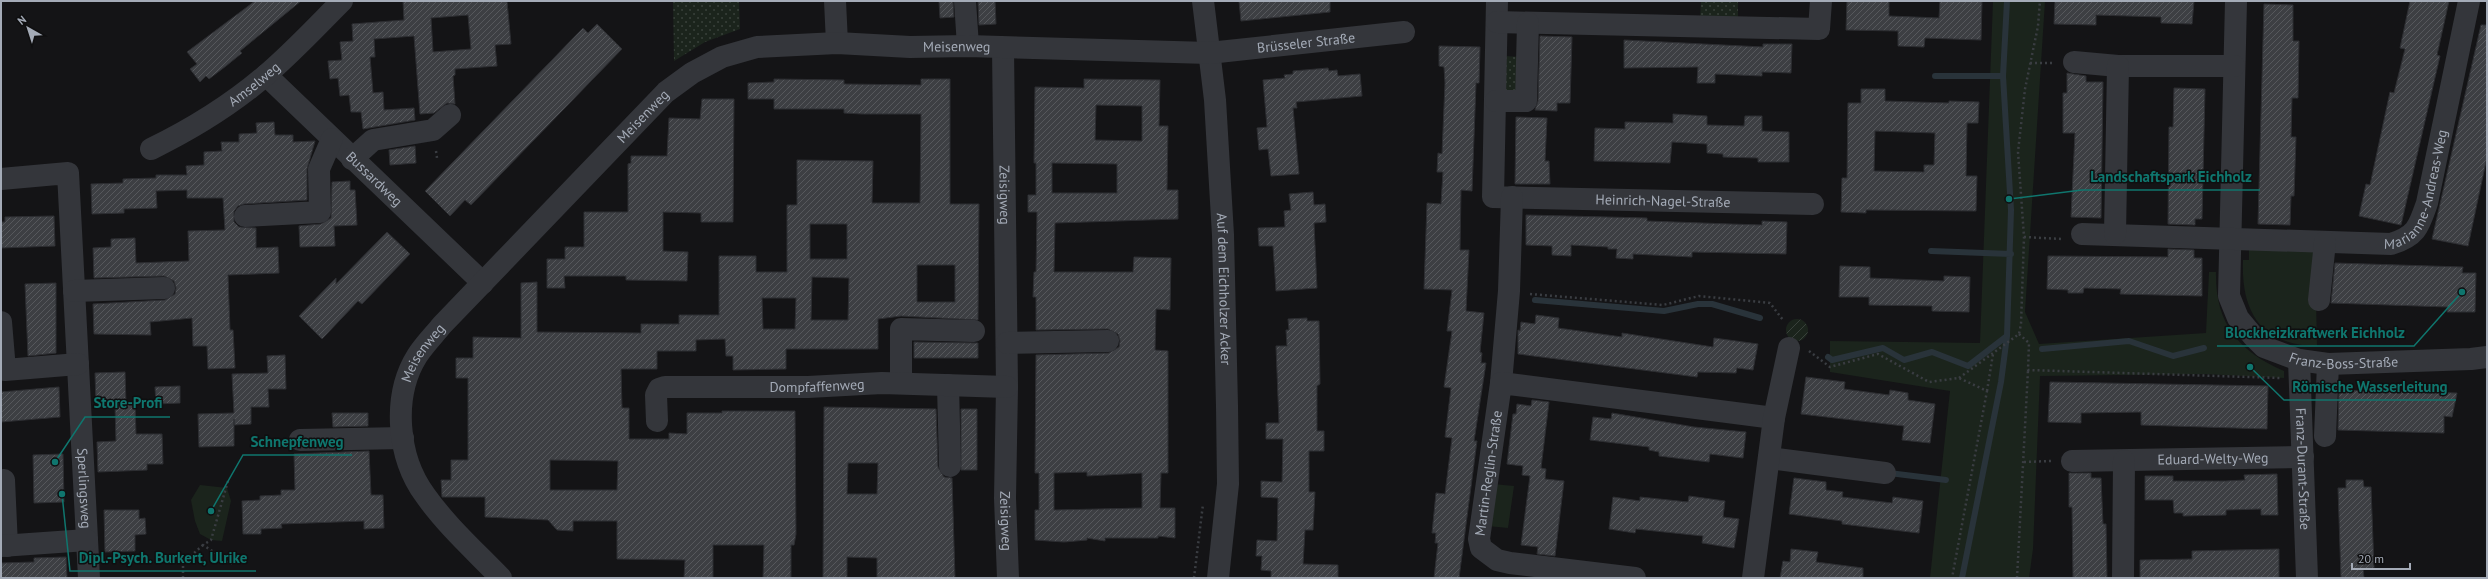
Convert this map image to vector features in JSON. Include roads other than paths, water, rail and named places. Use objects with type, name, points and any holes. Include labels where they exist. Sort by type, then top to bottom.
[{"type":"street","name":"Amselweg","points":[[151,149],[185,132],[219,111],[266,75],[342,1]]},
{"type":"street","points":[[835,1],[837,43]]},
{"type":"street","points":[[965,1],[968,46]]},
{"type":"street","name":"Auf dem Eichholzer Acker","points":[[1203,1],[1215,100],[1222,235],[1227,406],[1228,484],[1218,578]]},
{"type":"street","name":"Heinrich-Nagel-Straße","points":[[1497,1],[1498,22],[1493,197],[1813,204]]},
{"type":"street","points":[[1498,22],[1819,29],[1821,1]]},
{"type":"street","name":"Franz-Boss-Straße","points":[[2236,1],[2229,296],[2238,318],[2264,346],[2299,369],[2328,364],[2482,361]]},
{"type":"street","name":"Marianne-Andreas-Weg","points":[[2075,236],[2115,234],[2391,244],[2408,239],[2420,223],[2427,203],[2469,1]]},
{"type":"street","points":[[1496,100],[1526,101],[1528,23]]},
{"type":"street","name":"Brüsseler Straße","points":[[1209,53],[1404,32]]},
{"type":"street","name":"Meisenweg","points":[[501,578],[424,494],[412,471],[403,438],[400,408],[405,383],[417,356],[442,325],[666,92],[692,73],[722,57],[757,47],[837,43],[910,47],[968,46],[1209,53]]},
{"type":"street","name":"Zeisigweg","points":[[1003,48],[1008,387],[1005,498],[1008,578]]},
{"type":"street","points":[[2074,62],[2118,66],[2234,66]]},
{"type":"street","points":[[2115,234],[2118,66]]},
{"type":"street","name":"Bussardweg","points":[[266,75],[483,283]]},
{"type":"street","points":[[352,159],[373,140],[432,130],[450,115]]},
{"type":"street","points":[[245,216],[320,212],[319,169],[332,139]]},
{"type":"street","name":"Sperlingsweg","points":[[1,179],[68,173],[89,578]]},
{"type":"street","name":"Martin-Reglin-Straße","points":[[1512,197],[1509,293],[1501,383],[1488,466],[1480,531],[1481,548],[1497,560],[1510,563],[1635,578]]},
{"type":"street","points":[[2320,300],[2325,242]]},
{"type":"street","points":[[74,291],[164,288]]},
{"type":"street","points":[[1,322],[3,370],[78,364]]},
{"type":"street","points":[[901,383],[901,329],[974,331]]},
{"type":"street","points":[[1007,343],[1108,340]]},
{"type":"street","points":[[1753,578],[1774,418],[1797,348]]},
{"type":"street","points":[[2325,436],[2328,364]]},
{"type":"street","name":"Franz-Durant-Straße","points":[[2299,369],[2307,578]]},
{"type":"street","name":"Dompfaffenweg","points":[[657,421],[656,395],[659,389],[666,387],[808,387],[901,383],[1008,387]]},
{"type":"street","points":[[1501,383],[1774,418]]},
{"type":"street","points":[[948,385],[950,466]]},
{"type":"street","points":[[300,440],[403,438]]},
{"type":"street","name":"Eduard-Welty-Weg","points":[[2072,461],[2303,457]]},
{"type":"street","points":[[1768,458],[1885,473]]},
{"type":"street","points":[[2123,578],[2124,461]]},
{"type":"street","name":"Sperlingsweg","points":[[4,480],[4,546],[87,540]]},
{"type":"waterway","points":[[2007,1],[2003,76],[2011,210],[2007,336]]},
{"type":"waterway","points":[[1935,76],[2003,76]]},
{"type":"waterway","points":[[1931,251],[2011,254]]},
{"type":"waterway","points":[[1535,300],[1664,311],[1698,304],[1712,304],[1760,318]]},
{"type":"waterway","points":[[1828,357],[1832,360],[1883,348],[1904,360],[1932,352],[1968,366],[2007,336],[2001,382],[1962,578]]},
{"type":"waterway","points":[[2042,349],[2129,341],[2173,356],[2204,348]]},
{"type":"waterway","points":[[1889,473],[1946,480]]},
{"type":"place","name":"Landschaftspark Eichholz","points":[[2009,199]]},
{"type":"place","name":"Blockheizkraftwerk Eichholz","points":[[2462,292]]},
{"type":"place","name":"Römische Wasserleitung","points":[[2250,367]]},
{"type":"place","name":"Store-Profi","points":[[55,462]]},
{"type":"place","name":"Dipl.-Psych. Burkert, Ulrike","points":[[62,494]]},
{"type":"place","name":"Schnepfenweg","points":[[211,511]]}]
